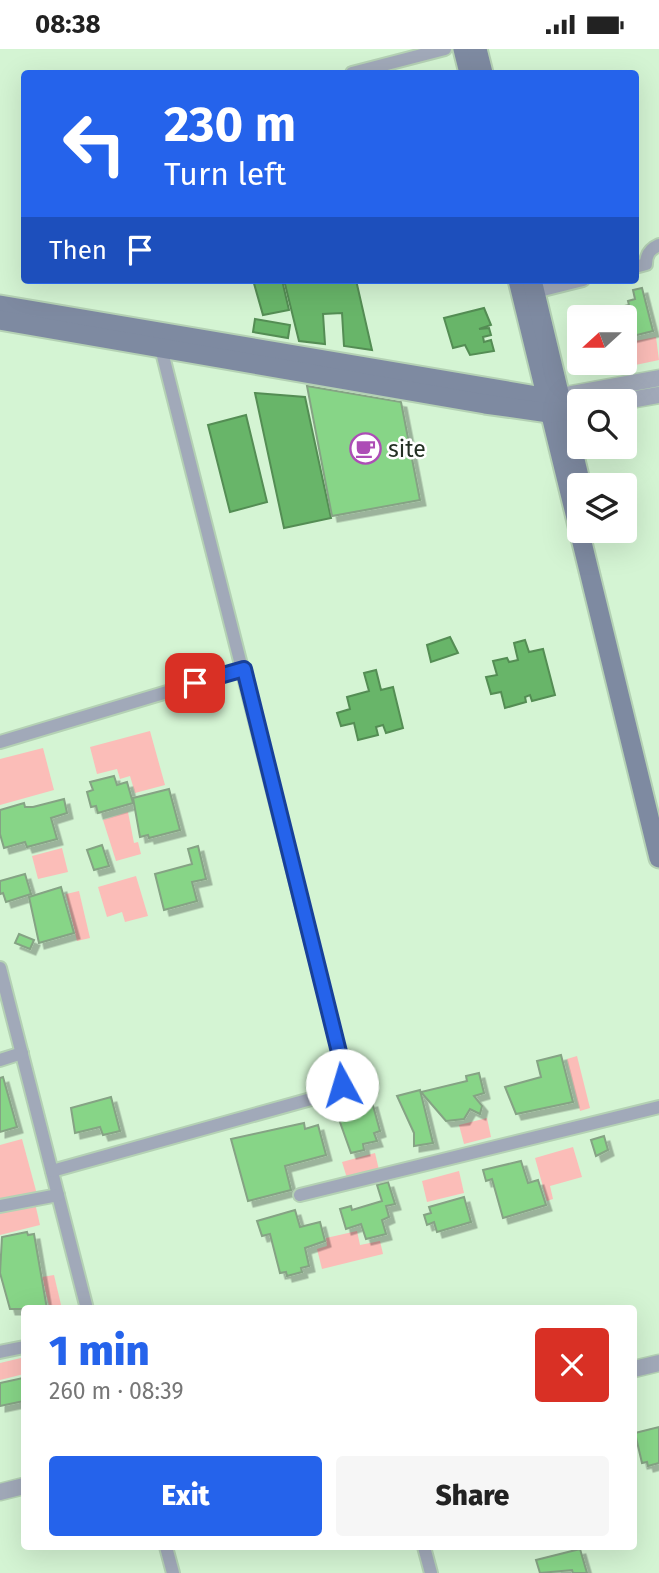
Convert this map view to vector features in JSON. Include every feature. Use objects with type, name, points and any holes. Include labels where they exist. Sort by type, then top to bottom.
[{"type":"main road","points":[[463,49],[468,70]]},
{"type":"main road","points":[[477,49],[482,70]]},
{"type":"main road","points":[[519,284],[560,405],[579,473]]},
{"type":"main road","points":[[534,286],[659,858]]},
{"type":"main road","points":[[0,305],[560,405]]},
{"type":"main road","points":[[0,320],[161,348],[560,405]]},
{"type":"main road","points":[[595,543],[659,809]]},
{"type":"street","points":[[364,70],[445,49]]},
{"type":"street","points":[[639,266],[646,264],[646,256],[659,245]]},
{"type":"street","points":[[52,1171],[329,1094],[342,1085],[339,1052],[161,348]]},
{"type":"street","points":[[560,405],[659,378]]},
{"type":"street","points":[[637,399],[659,395]]},
{"type":"street","points":[[0,741],[244,669]]},
{"type":"street","points":[[0,968],[86,1305]]},
{"type":"street","points":[[0,1060],[22,1053]]},
{"type":"street","points":[[300,1195],[659,1107]]},
{"type":"street","points":[[0,1206],[58,1195]]},
{"type":"street","points":[[0,1352],[21,1348]]},
{"type":"street","points":[[637,1368],[659,1363]]},
{"type":"street","points":[[0,1492],[21,1487]]},
{"type":"street","points":[[167,1550],[173,1573]]},
{"type":"street","points":[[425,1550],[431,1573]]},
{"type":"shaded area","points":[[254,284],[283,284],[289,310],[263,315]]},
{"type":"shaded area","points":[[285,284],[357,284],[372,350],[344,346],[342,313],[323,314],[325,344],[299,341]]},
{"type":"shaded area","points":[[484,308],[491,325],[479,329],[489,328],[491,335],[483,337],[484,342],[491,340],[494,351],[470,355],[465,345],[453,348],[444,318]]},
{"type":"shaded area","points":[[255,319],[290,325],[288,338],[253,332]]},
{"type":"shaded area","points":[[656,337],[659,360],[637,365],[637,341]]},
{"type":"shaded area","points":[[255,393],[305,397],[331,518],[284,528]]},
{"type":"shaded area","points":[[246,415],[267,502],[230,512],[208,425]]},
{"type":"shaded area","points":[[450,637],[458,653],[431,662],[427,645]]},
{"type":"shaded area","points":[[525,640],[529,652],[543,649],[555,695],[532,701],[530,695],[525,697],[526,702],[505,708],[501,692],[491,694],[486,677],[497,675],[493,661],[507,658],[509,662],[518,660],[514,643]]},
{"type":"shaded area","points":[[376,670],[381,690],[393,687],[403,728],[386,733],[383,725],[376,727],[378,735],[358,740],[354,723],[341,726],[337,713],[350,709],[347,697],[369,691],[364,673]]},
{"type":"shaded area","points":[[150,731],[165,785],[135,793],[130,776],[120,779],[117,769],[97,774],[90,747]]},
{"type":"shaded area","points":[[43,748],[54,790],[0,805],[0,759]]},
{"type":"shaded area","points":[[128,812],[134,843],[138,842],[141,854],[116,861],[103,820]]},
{"type":"shaded area","points":[[62,848],[68,872],[38,879],[32,856]]},
{"type":"shaded area","points":[[136,876],[148,916],[125,922],[122,912],[107,917],[98,887]]},
{"type":"shaded area","points":[[79,891],[90,938],[77,941],[66,894]]},
{"type":"shaded area","points":[[577,1056],[590,1108],[580,1111],[567,1059]]},
{"type":"shaded area","points":[[487,1118],[491,1137],[464,1144],[459,1125]]},
{"type":"shaded area","points":[[22,1139],[38,1198],[0,1207],[0,1145]]},
{"type":"shaded area","points":[[573,1147],[582,1177],[550,1186],[553,1199],[547,1201],[535,1158]]},
{"type":"shaded area","points":[[375,1153],[379,1170],[347,1178],[342,1162]]},
{"type":"shaded area","points":[[459,1171],[464,1193],[427,1202],[422,1181]]},
{"type":"shaded area","points":[[35,1203],[40,1225],[0,1235],[0,1212]]},
{"type":"shaded area","points":[[357,1231],[360,1245],[380,1241],[383,1254],[322,1269],[317,1249],[327,1246],[326,1238]]},
{"type":"shaded area","points":[[54,1275],[61,1305],[49,1305],[42,1277]]},
{"type":"shaded area","points":[[21,1358],[21,1375],[0,1380],[0,1363]]},
{"type":"building","points":[[642,288],[653,331],[637,335],[637,305],[629,305],[628,301],[635,299],[633,290]]},
{"type":"building","name":"site","points":[[307,386],[401,402],[420,500],[332,516]]},
{"type":"building","points":[[114,776],[117,785],[127,782],[133,803],[98,813],[96,806],[91,807],[87,792],[93,790],[90,782]]},
{"type":"building","points":[[169,789],[180,830],[149,838],[148,835],[140,837],[133,798]]},
{"type":"building","points":[[64,799],[67,813],[51,818],[57,839],[27,847],[25,842],[4,848],[0,834],[0,810],[24,803],[25,807],[33,807]]},
{"type":"building","points":[[102,845],[109,866],[94,870],[87,850]]},
{"type":"building","points":[[198,846],[206,879],[192,882],[197,901],[164,910],[155,874],[192,864],[188,849]]},
{"type":"building","points":[[25,874],[31,894],[6,902],[3,893],[0,894],[0,881]]},
{"type":"building","points":[[61,887],[74,933],[39,943],[29,897]]},
{"type":"building","points":[[19,934],[34,940],[30,949],[15,943]]},
{"type":"building","points":[[561,1055],[573,1102],[516,1114],[505,1087],[541,1077],[537,1061]]},
{"type":"building","points":[[479,1073],[484,1093],[474,1096],[482,1106],[480,1114],[470,1109],[464,1119],[446,1121],[421,1092],[467,1081],[466,1076]]},
{"type":"building","points":[[3,1077],[17,1127],[0,1132],[0,1078]]},
{"type":"building","points":[[420,1090],[433,1143],[414,1146],[414,1133],[397,1096]]},
{"type":"building","points":[[111,1097],[120,1131],[103,1135],[100,1127],[75,1133],[71,1108]]},
{"type":"building","points":[[372,1102],[380,1131],[374,1133],[377,1141],[363,1144],[364,1150],[351,1153],[336,1111]]},
{"type":"building","points":[[304,1123],[305,1129],[318,1125],[326,1155],[285,1166],[291,1190],[248,1201],[231,1139]]},
{"type":"building","points":[[604,1136],[608,1150],[596,1156],[591,1140]]},
{"type":"building","points":[[521,1161],[528,1183],[538,1180],[546,1205],[503,1218],[492,1179],[486,1181],[483,1170]]},
{"type":"building","points":[[388,1182],[395,1204],[386,1206],[389,1217],[382,1220],[386,1234],[366,1239],[361,1224],[346,1229],[340,1209],[351,1206],[352,1210],[382,1201],[377,1185]]},
{"type":"building","points":[[464,1197],[471,1222],[437,1232],[434,1222],[427,1225],[424,1215],[431,1213],[429,1207]]},
{"type":"building","points":[[295,1210],[300,1227],[320,1222],[325,1241],[305,1248],[309,1266],[301,1268],[302,1272],[287,1276],[286,1272],[280,1273],[270,1234],[262,1236],[257,1221]]},
{"type":"building","points":[[27,1232],[28,1235],[34,1234],[46,1305],[21,1305],[21,1309],[10,1309],[0,1273],[2,1237]]},
{"type":"building","points":[[21,1378],[21,1402],[0,1406],[0,1383]]},
{"type":"building","points":[[659,1427],[659,1463],[648,1466],[647,1462],[642,1463],[637,1432]]},
{"type":"building","points":[[580,1550],[587,1573],[573,1573],[572,1570],[540,1573],[536,1560]]},
{"type":"place","name":"site","points":[[365,449]]},
{"type":"route","points":[[195,683],[244,669],[339,1052],[342,1085]]}]
